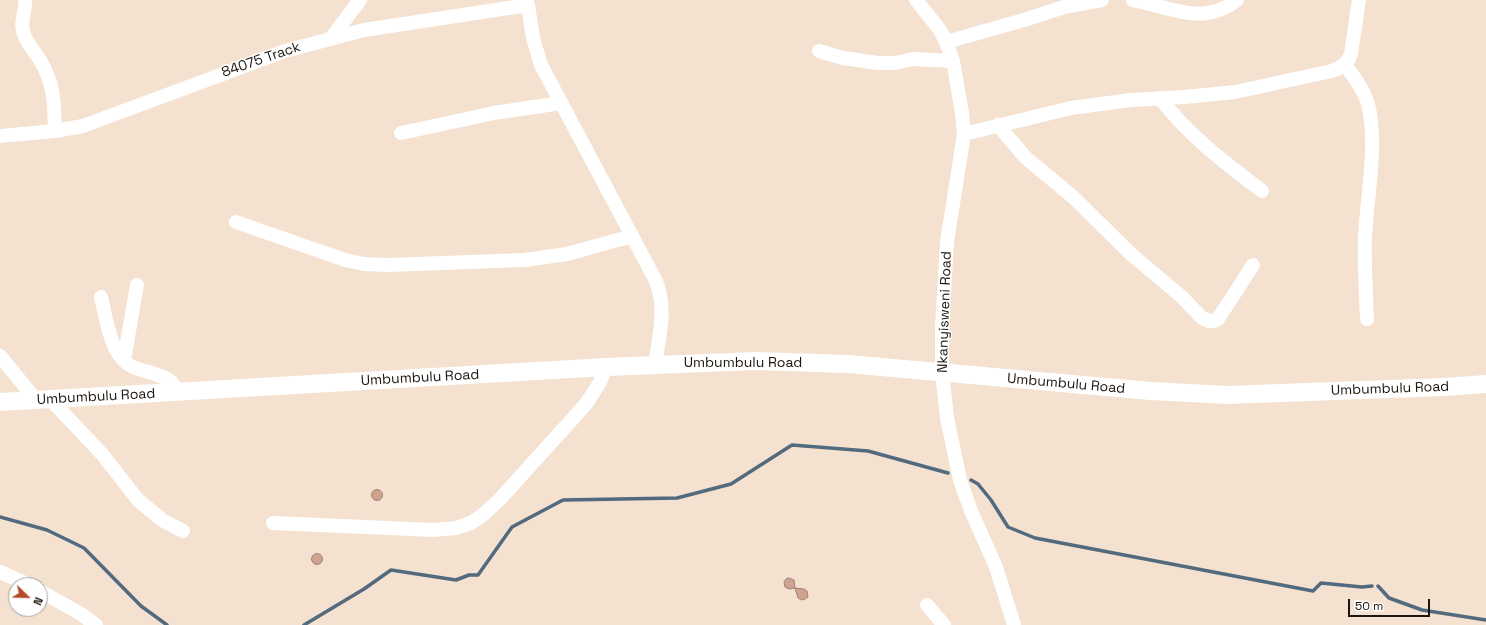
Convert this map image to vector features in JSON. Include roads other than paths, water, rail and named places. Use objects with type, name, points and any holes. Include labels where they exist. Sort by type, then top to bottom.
[{"type":"main road","name":"Umbumbulu Road","points":[[0,402],[606,367],[756,361],[848,364],[1151,391],[1227,395],[1444,388],[1486,384]]},
{"type":"street","points":[[25,0],[22,28],[26,39],[40,60],[52,85],[55,131]]},
{"type":"street","points":[[332,37],[360,0]]},
{"type":"street","name":"Nkanyisweni Road","points":[[916,0],[940,30],[953,61],[964,134],[947,242],[942,326],[942,372],[948,418],[960,480],[971,511],[996,568],[1014,625]]},
{"type":"street","points":[[946,42],[1064,7],[1102,0]]},
{"type":"street","points":[[1133,0],[1194,14],[1205,14],[1217,12],[1230,6],[1238,0]]},
{"type":"street","points":[[964,134],[1071,108],[1131,100],[1235,92],[1332,71],[1345,65],[1351,54],[1359,0]]},
{"type":"street","name":"84075 Track","points":[[0,136],[55,131],[95,123],[285,51],[332,37],[377,28],[528,5],[536,52],[541,65],[561,103]]},
{"type":"street","points":[[819,52],[843,58],[878,63],[895,63],[913,59],[953,61]]},
{"type":"street","points":[[1345,65],[1359,84],[1365,97],[1372,124],[1365,244],[1367,319]]},
{"type":"street","points":[[1160,98],[1171,112],[1217,157],[1262,191]]},
{"type":"street","points":[[401,133],[494,113],[561,103],[661,293],[663,310],[655,365]]},
{"type":"street","points":[[998,126],[1026,158],[1073,197],[1132,255],[1182,297],[1202,318],[1209,321],[1218,319],[1253,265]]},
{"type":"street","points":[[236,222],[345,260],[364,264],[388,265],[525,260],[567,254],[632,236]]},
{"type":"street","points":[[124,360],[137,285]]},
{"type":"street","points":[[100,297],[112,339],[124,360],[136,369],[166,378],[175,385],[176,392]]},
{"type":"street","points":[[0,356],[43,400],[102,454],[138,500],[162,520],[183,531]]},
{"type":"street","points":[[273,523],[434,530],[456,528],[471,523],[500,500],[586,404],[597,388],[606,367]]},
{"type":"street","points":[[0,572],[11,577]]},
{"type":"street","points":[[48,596],[96,625]]},
{"type":"street","points":[[927,605],[944,625]]},
{"type":"waterway","points":[[304,625],[364,589],[391,570],[456,580],[469,575],[478,575],[512,527],[563,500],[677,498],[731,484],[792,445],[868,451],[948,473]]},
{"type":"waterway","points":[[971,480],[978,484],[991,500],[1008,527],[1035,538],[1313,591],[1321,583],[1362,587],[1372,586]]},
{"type":"waterway","points":[[0,517],[47,530],[84,548],[141,606],[167,625]]},
{"type":"waterway","points":[[1378,586],[1389,598],[1422,610],[1486,620]]}]
